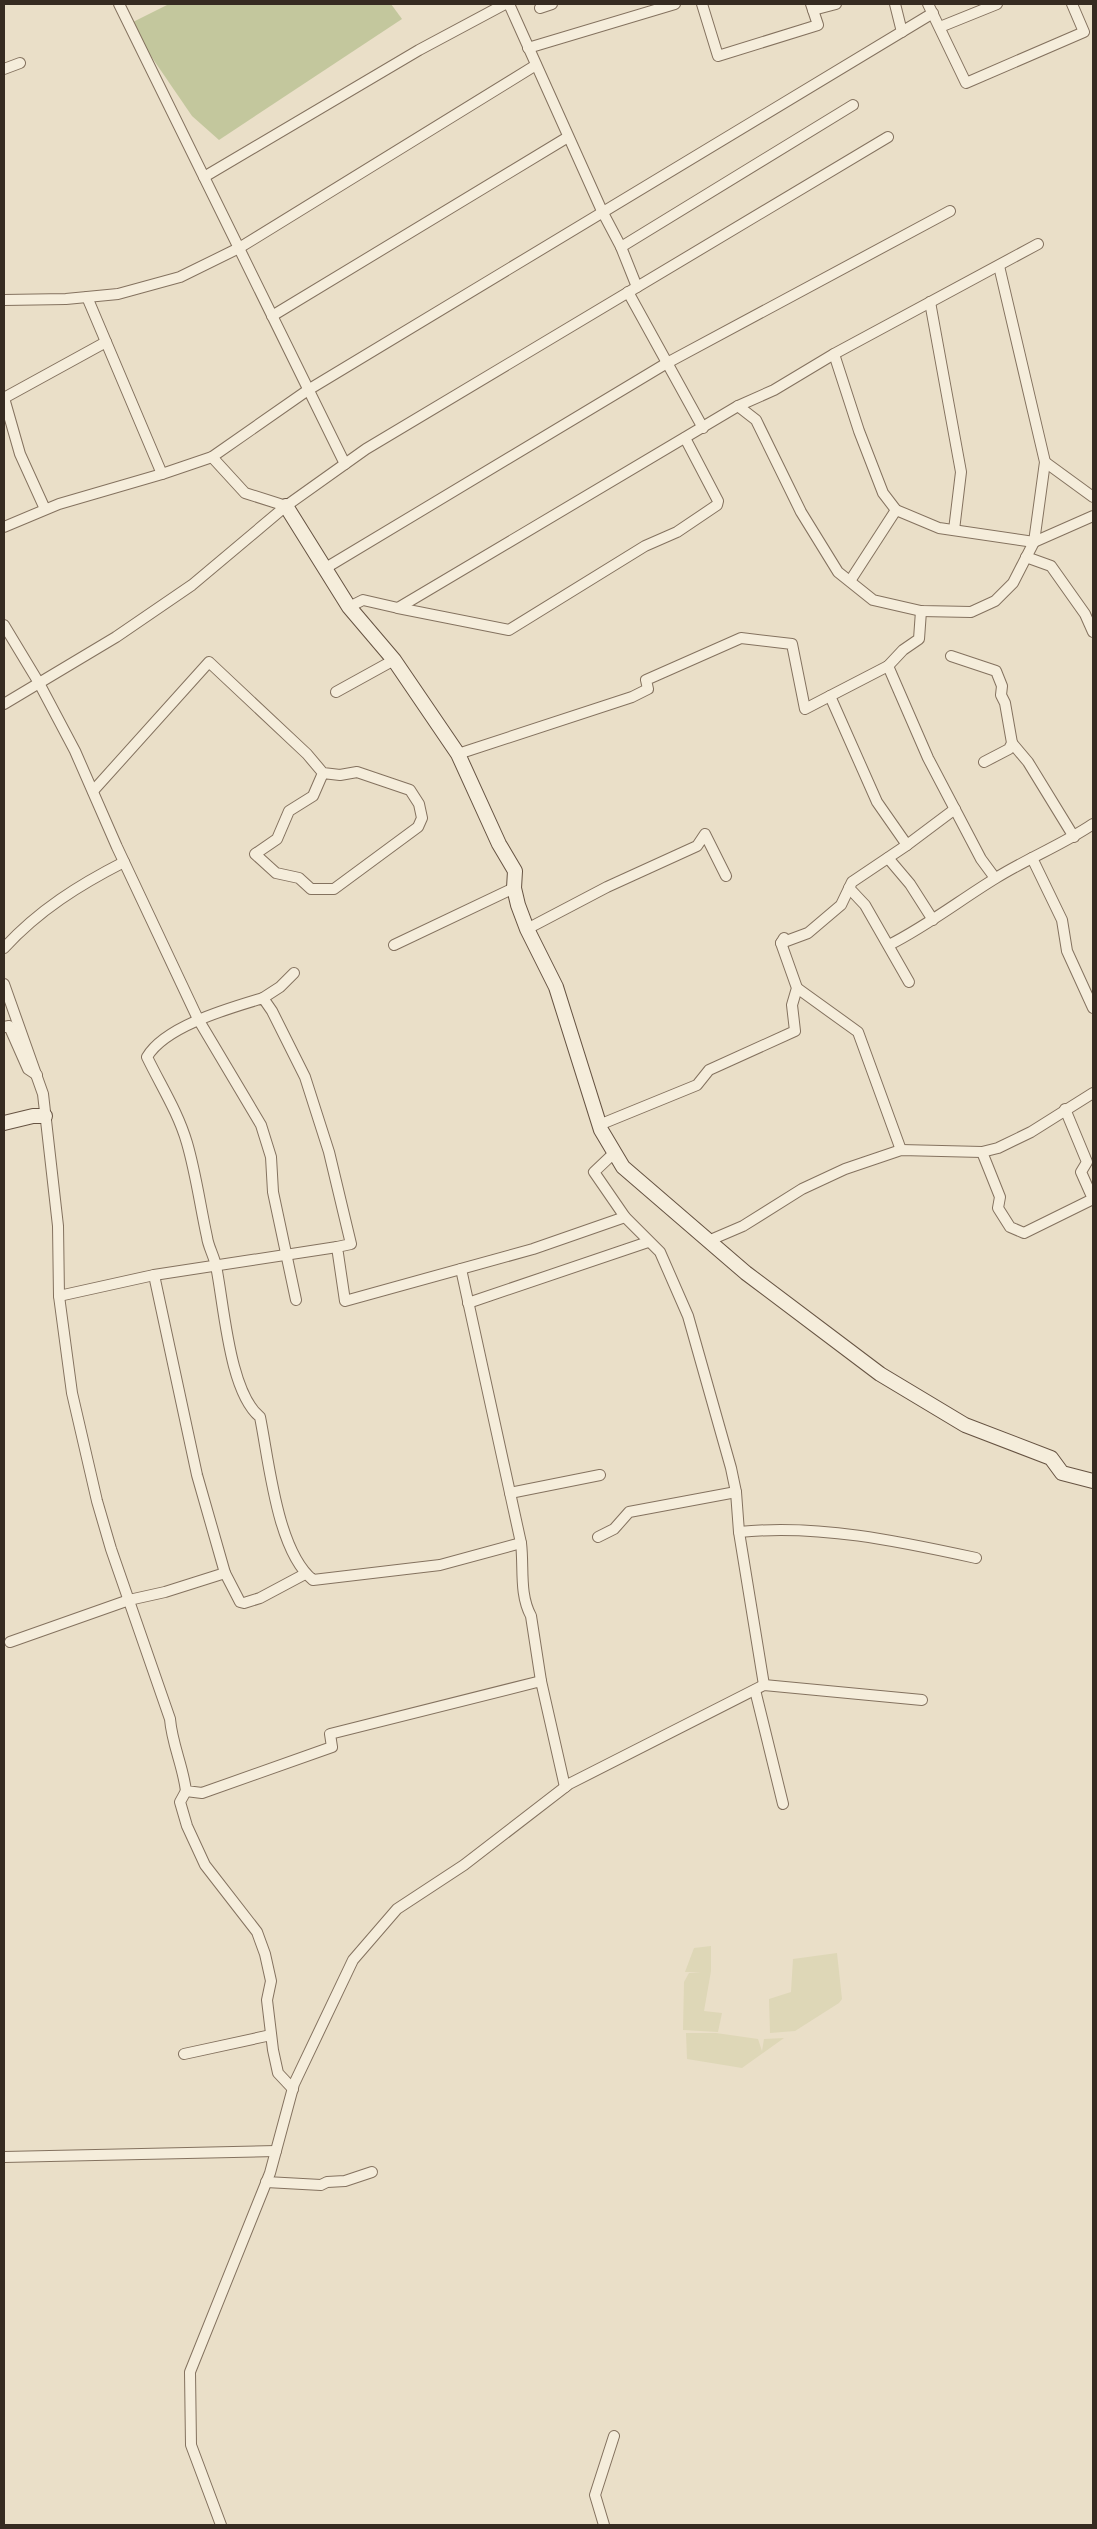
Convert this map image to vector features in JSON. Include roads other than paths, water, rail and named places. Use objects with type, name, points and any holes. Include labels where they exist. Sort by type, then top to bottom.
[{"type":"street","points":[[204,176],[419,50],[507,4],[602,211],[622,246],[633,289],[667,362],[703,428]]},
{"type":"street","points":[[540,8],[552,4]]},
{"type":"street","points":[[528,48],[675,4]]},
{"type":"street","points":[[702,4],[718,56],[818,25],[812,7],[836,4]]},
{"type":"street","points":[[895,4],[902,32]]},
{"type":"street","points":[[940,27],[997,4]]},
{"type":"street","points":[[4,527],[45,509],[162,474],[212,456],[308,390],[602,211],[902,32],[931,8],[966,84],[1084,32],[1072,4]]},
{"type":"street","points":[[123,5],[204,176],[345,464]]},
{"type":"street","points":[[4,69],[20,63]]},
{"type":"street","points":[[4,300],[118,294],[180,277],[239,248],[536,66]]},
{"type":"street","points":[[622,246],[853,105]]},
{"type":"street","points":[[272,316],[568,137]]},
{"type":"street","points":[[4,704],[116,638],[192,585],[286,506],[366,449],[888,137]]},
{"type":"street","points":[[324,569],[667,362],[950,211]]},
{"type":"street","points":[[398,608],[738,406],[774,390],[834,354],[1038,244]]},
{"type":"street","points":[[738,406],[756,420],[800,512],[838,572],[873,600],[921,611],[971,612],[995,601],[1013,582],[1034,542],[1045,462],[999,266]]},
{"type":"street","points":[[87,297],[162,474]]},
{"type":"street","points":[[930,302],[962,472],[954,530]]},
{"type":"street","points":[[45,509],[20,454],[4,398],[106,342]]},
{"type":"street","points":[[834,354],[859,431],[883,494],[896,510],[921,522],[954,530],[1034,542],[1093,516]]},
{"type":"street","points":[[348,607],[362,600],[509,630],[645,546],[677,532],[717,505],[718,501],[686,438]]},
{"type":"street","points":[[212,456],[244,493],[286,506],[348,607],[394,660],[458,754],[499,844],[515,871],[514,888],[527,929],[556,987],[599,1125],[622,1167],[762,1285],[912,1396],[965,1425],[1051,1458],[1062,1472],[1093,1481]]},
{"type":"street","points":[[1045,462],[1093,497]]},
{"type":"street","points":[[850,581],[896,510]]},
{"type":"street","points":[[1026,557],[1051,566],[1084,614],[1093,632]]},
{"type":"street","points":[[458,754],[632,697],[648,689],[646,680],[741,638],[792,644],[806,709],[888,666],[903,650],[919,639],[921,611]]},
{"type":"street","points":[[4,625],[39,683],[76,751],[124,862],[198,1019],[261,1125],[271,1157],[273,1192],[296,1300]]},
{"type":"street","points":[[951,656],[996,671],[1002,686],[1001,695],[1005,703],[1012,743],[1028,762],[1074,837]]},
{"type":"street","points":[[336,692],[394,660]]},
{"type":"street","points":[[94,791],[209,662],[307,754],[323,773],[340,775],[356,772],[410,790],[420,804],[422,818],[418,827],[334,889],[312,889],[298,878],[276,873],[255,854],[277,839],[289,811],[313,796],[323,773]]},
{"type":"street","points":[[888,666],[909,718],[980,859],[995,878]]},
{"type":"street","points":[[830,696],[877,802],[907,845]]},
{"type":"street","points":[[984,762],[1009,749],[1012,743]]},
{"type":"street","points":[[599,1125],[698,1085],[709,1070],[795,1031],[792,1005],[796,988],[783,939],[808,933],[841,905],[852,882],[907,845],[955,809]]},
{"type":"street","points":[[889,945],[934,920],[995,878],[1074,837],[1093,824]]},
{"type":"street","points":[[527,929],[607,887],[697,846],[705,834],[726,876]]},
{"type":"street","points":[[888,858],[910,884],[934,920]]},
{"type":"street","points":[[1032,858],[1062,920],[1067,952],[1093,1008]]},
{"type":"street","points":[[4,948],[21,929],[57,899],[124,862]]},
{"type":"street","points":[[394,944],[514,888]]},
{"type":"street","points":[[849,888],[865,905],[909,982]]},
{"type":"street","points":[[294,973],[280,987],[263,998],[198,1019],[152,1048],[148,1057],[178,1116],[197,1181],[207,1240],[216,1264],[224,1323],[236,1370],[250,1409],[260,1417],[273,1493],[292,1550],[305,1574],[313,1580],[440,1565],[521,1543]]},
{"type":"street","points":[[4,984],[43,1094],[58,1226],[59,1296],[74,1402],[97,1502],[110,1549],[170,1719],[172,1736],[183,1769],[186,1791],[180,1802],[187,1826],[205,1864],[257,1932],[265,1954],[271,1980],[267,2000],[278,2073],[293,2089]]},
{"type":"street","points":[[796,988],[858,1032],[901,1150]]},
{"type":"street","points":[[59,1296],[154,1275],[351,1244],[330,1152],[305,1077],[272,1011],[263,998]]},
{"type":"street","points":[[4,1027],[9,1026],[28,1069],[37,1074]]},
{"type":"street","points":[[708,1241],[743,1226],[802,1189],[845,1169],[901,1150],[982,1152],[998,1148],[1031,1132],[1093,1093]]},
{"type":"street","points":[[982,1152],[1000,1197],[998,1208],[1010,1228],[1024,1233],[1067,1213],[1093,1199],[1081,1172],[1087,1162],[1065,1109]]},
{"type":"street","points":[[4,1123],[33,1116],[45,1116]]},
{"type":"street","points":[[614,1153],[594,1172],[626,1218],[660,1252],[688,1316],[736,1492],[739,1532],[760,1688],[783,1804]]},
{"type":"street","points":[[337,1247],[345,1301],[533,1249],[626,1218]]},
{"type":"street","points":[[468,1303],[648,1242]]},
{"type":"street","points":[[461,1270],[521,1543],[521,1566],[526,1607],[531,1616],[541,1681],[565,1788]]},
{"type":"street","points":[[154,1275],[197,1475],[225,1573],[240,1602],[244,1604],[260,1598],[305,1574]]},
{"type":"street","points":[[510,1493],[600,1475]]},
{"type":"street","points":[[598,1537],[614,1529],[630,1512],[736,1492]]},
{"type":"street","points":[[739,1532],[762,1530],[824,1531],[908,1543],[976,1558]]},
{"type":"street","points":[[10,1642],[129,1600],[165,1592],[225,1573]]},
{"type":"street","points":[[186,1791],[202,1793],[303,1759],[332,1747],[330,1734],[541,1681]]},
{"type":"street","points":[[221,2525],[191,2445],[190,2372],[266,2182],[293,2089],[353,1960],[397,1909],[464,1865],[565,1788],[760,1688],[922,1700]]},
{"type":"street","points":[[184,2054],[271,2035]]},
{"type":"street","points":[[4,2156],[276,2151]]},
{"type":"street","points":[[266,2182],[321,2185],[326,2182],[345,2181],[372,2172]]},
{"type":"street","points":[[604,2525],[596,2495],[614,2436]]}]
